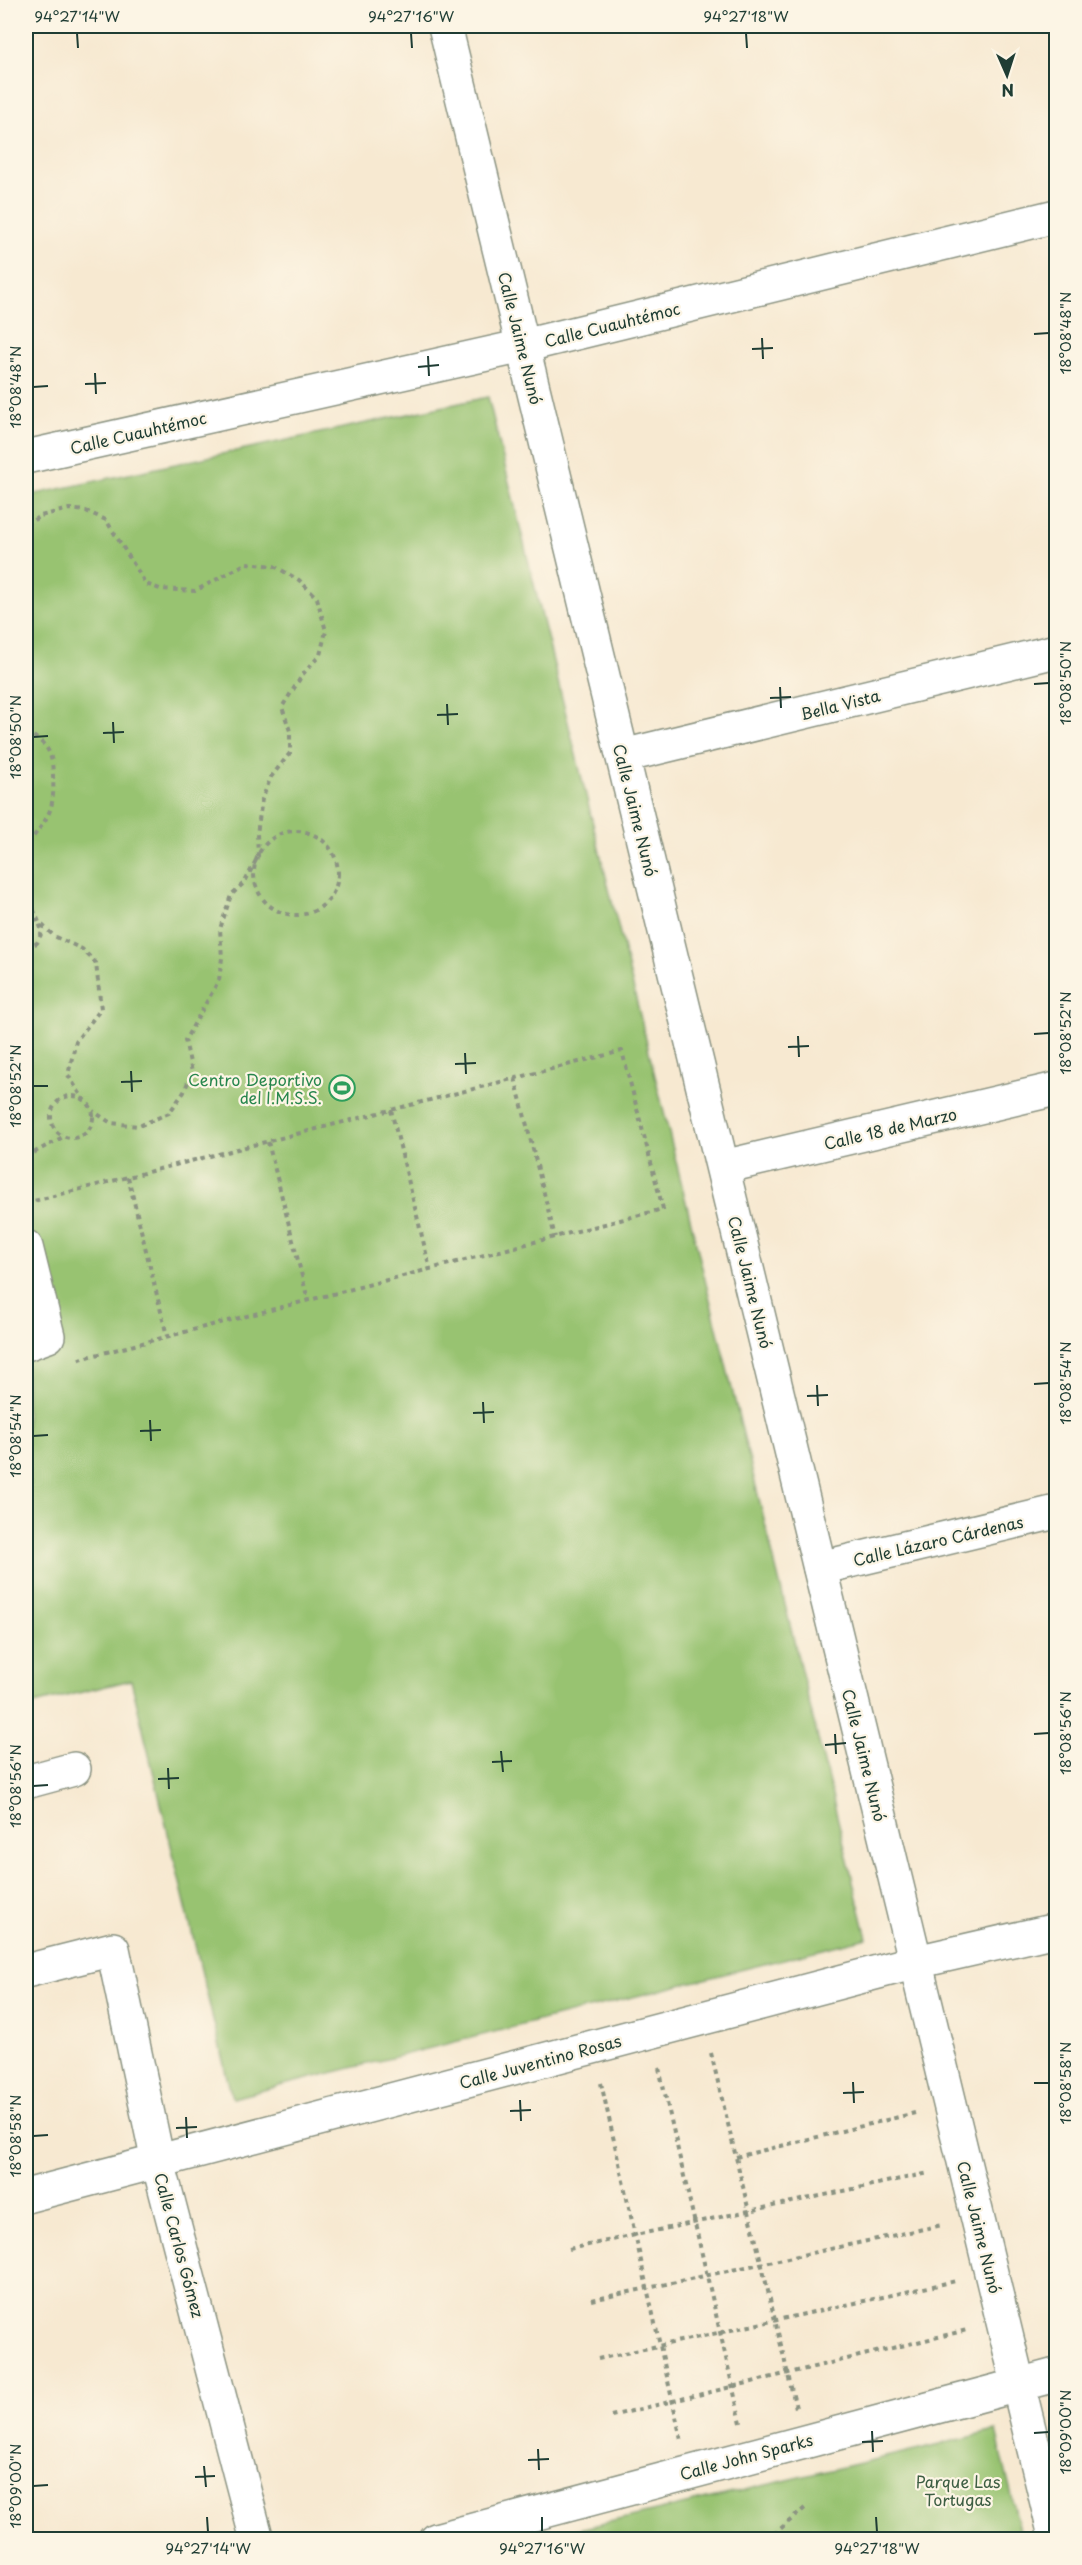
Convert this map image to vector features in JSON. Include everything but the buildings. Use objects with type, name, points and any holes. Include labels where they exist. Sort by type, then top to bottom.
[{"type":"street","name":"Calle Jaime Nunó","points":[[445,26],[1056,2540]]},
{"type":"street","name":"Calle Cuauhtémoc","points":[[26,457],[523,346],[1056,216]]},
{"type":"street","name":"Bella Vista","points":[[623,756],[1056,651]]},
{"type":"street","name":"Calle 18 de Marzo","points":[[723,1167],[1056,1089]]},
{"type":"street","points":[[26,1246],[48,1336],[32,1342]]},
{"type":"street","name":"Calle Lázaro Cárdenas","points":[[820,1568],[1056,1512]]},
{"type":"street","points":[[26,1782],[74,1769]]},
{"type":"street","name":"Calle Juventino Rosas","points":[[26,2196],[916,1962],[1056,1930]]},
{"type":"street","name":"Calle Carlos Gómez","points":[[26,1971],[113,1949],[159,2162],[257,2540]]},
{"type":"street","name":"Calle John Sparks","points":[[436,2540],[1056,2374]]},
{"type":"path","points":[[26,525],[40,516],[69,509],[86,511],[106,520],[146,584],[160,589],[195,591],[247,563],[274,566],[299,580],[317,598],[326,631],[320,655],[303,674],[282,707],[290,731],[290,753],[271,777],[262,799],[257,834],[258,856],[254,870],[255,883],[264,900],[280,912],[293,915],[306,914],[318,909],[335,889],[338,876],[337,862],[330,849],[320,838],[306,832],[292,831],[266,844],[258,856],[245,882],[231,895],[220,929],[222,958],[219,980],[184,1040],[192,1072],[184,1092],[169,1113],[139,1126],[111,1123],[93,1111],[68,1075],[76,1041],[101,1009],[96,963],[82,949],[54,936],[26,914]]},
{"type":"path","points":[[26,731],[42,742],[52,754],[55,800],[49,814],[26,846]]},
{"type":"path","points":[[26,893],[41,927],[40,938],[33,947],[26,948]]},
{"type":"path","points":[[26,1203],[622,1051],[663,1209],[46,1367],[32,1342]]},
{"type":"path","points":[[515,1078],[555,1237]]},
{"type":"path","points":[[63,1137],[51,1121],[53,1107],[63,1098],[70,1096],[84,1100]]},
{"type":"path","points":[[391,1110],[430,1269]]},
{"type":"path","points":[[26,1157],[63,1137],[76,1138],[88,1131],[94,1119],[93,1111]]},
{"type":"path","points":[[268,1142],[308,1300]]},
{"type":"path","points":[[128,1177],[167,1336]]},
{"type":"path","points":[[703,2018],[803,2441]]},
{"type":"path","points":[[651,2031],[749,2456]]},
{"type":"path","points":[[592,2047],[688,2472]]},
{"type":"path","points":[[736,2157],[951,2104]]},
{"type":"path","points":[[569,2248],[965,2165]]},
{"type":"path","points":[[592,2300],[978,2217]]},
{"type":"path","points":[[598,2359],[992,2273]]},
{"type":"path","points":[[611,2416],[732,2385],[788,2375],[1003,2322]]},
{"type":"path","points":[[767,2540],[805,2508]]},
{"type":"green space","name":"Centro Deportivo del I.M.S.S.","points":[[488,397],[867,1938],[232,2098],[131,1680],[26,1706],[26,496]]},
{"type":"green space","name":"Parque Las Tortugas","points":[[996,2431],[1022,2539],[537,2539]]},
{"type":"place","name":"Centro Deportivo del I.M.S.S.","points":[[342,1088]]}]
